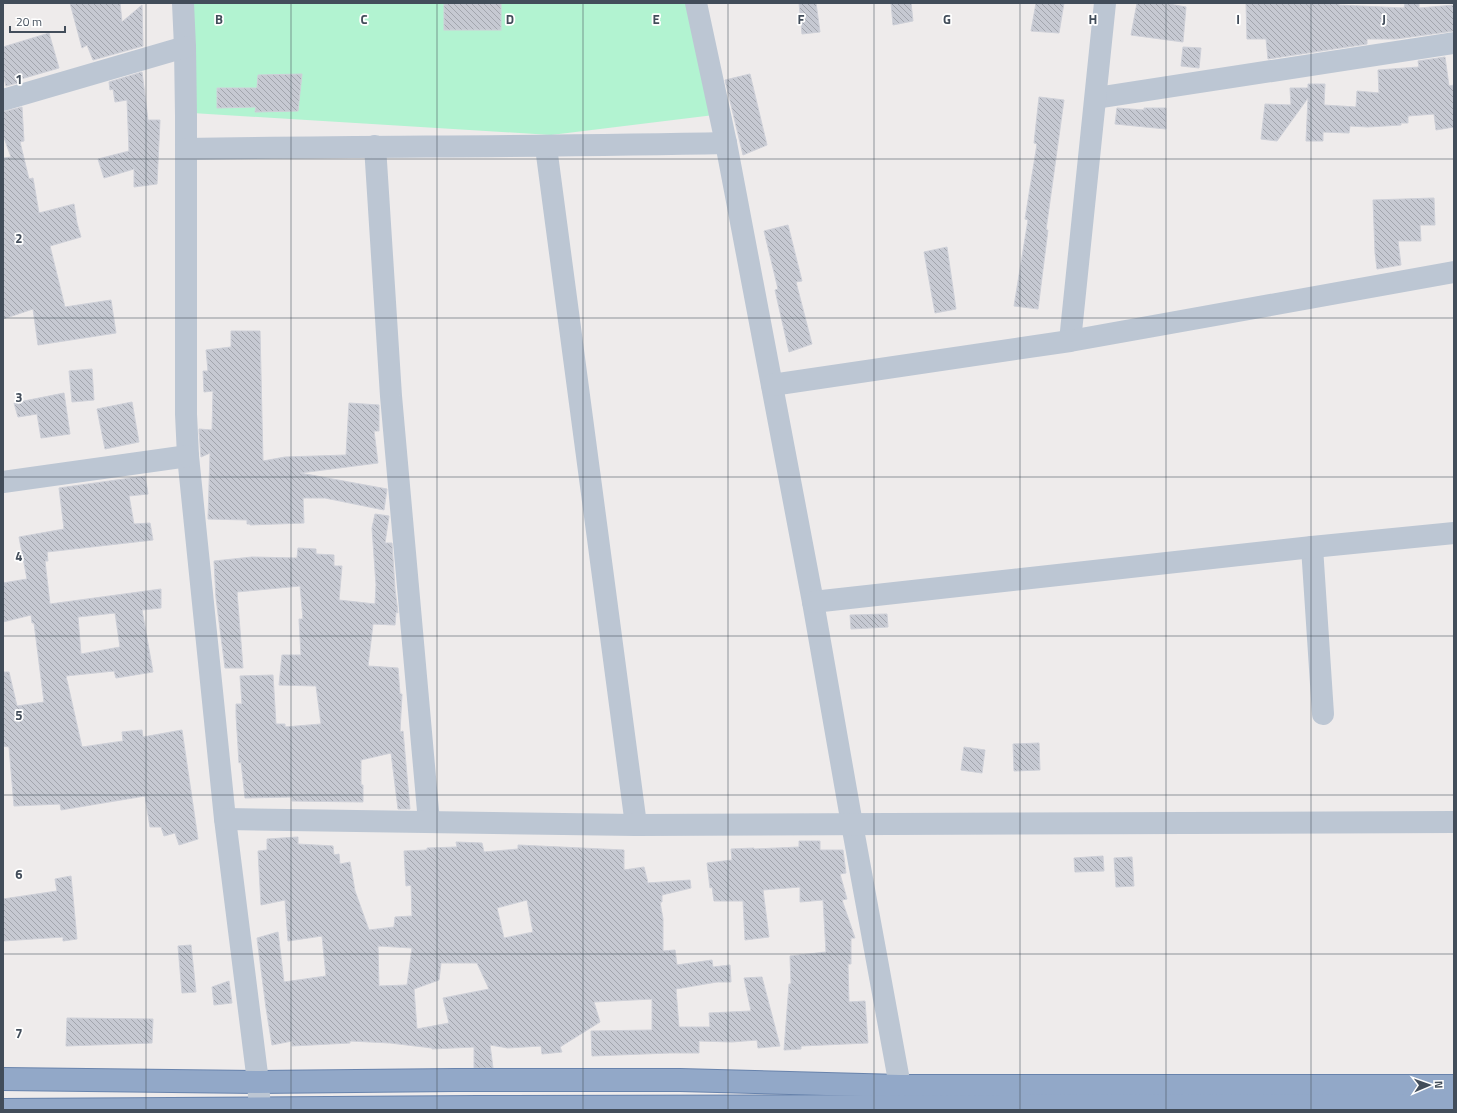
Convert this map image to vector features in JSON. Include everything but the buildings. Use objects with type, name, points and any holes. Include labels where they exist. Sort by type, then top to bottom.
[{"type":"highway","points":[[3,1079],[258,1082],[680,1080],[900,1086],[1454,1086]]},
{"type":"highway","points":[[3,1110],[1454,1105]]},
{"type":"street","points":[[182,3],[185,46],[186,414],[188,456],[225,819],[258,1082],[260,1109]]},
{"type":"street","points":[[696,3],[726,143],[813,602],[900,1086]]},
{"type":"street","points":[[1070,340],[1105,3]]},
{"type":"street","points":[[1096,98],[1454,43]]},
{"type":"street","points":[[3,100],[185,46]]},
{"type":"street","points":[[186,149],[726,143]]},
{"type":"street","points":[[375,146],[391,396],[429,822]]},
{"type":"street","points":[[546,146],[636,825]]},
{"type":"street","points":[[772,385],[1070,340],[1454,272]]},
{"type":"street","points":[[3,482],[188,456]]},
{"type":"street","points":[[813,602],[1312,546],[1454,533]]},
{"type":"street","points":[[1312,546],[1323,714]]},
{"type":"street","points":[[225,819],[636,825],[1454,822]]},
{"type":"green space","points":[[192,3],[686,3],[714,115],[551,135],[192,113]]}]
